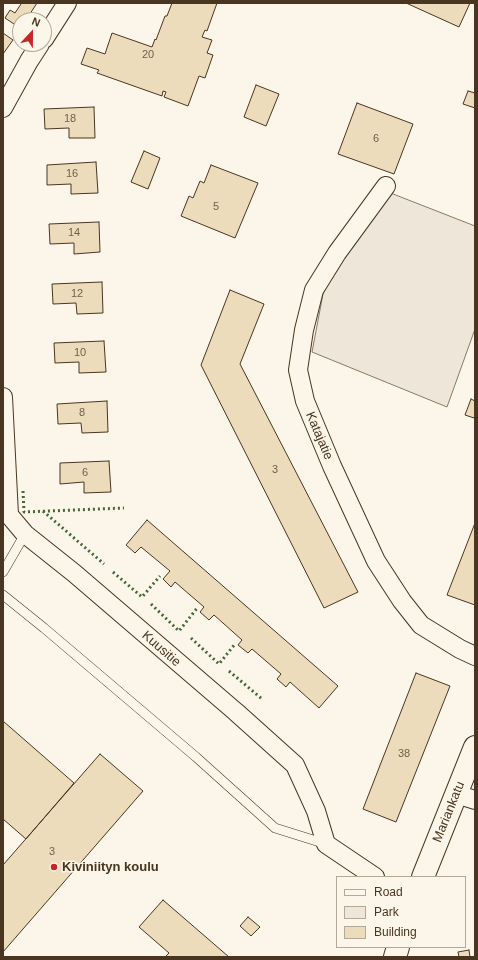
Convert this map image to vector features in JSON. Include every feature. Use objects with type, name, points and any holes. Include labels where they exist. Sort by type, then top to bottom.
[{"type":"street","points":[[52,26],[67,3]]},
{"type":"street","points":[[3,108],[35,52]]},
{"type":"street","name":"Katajatie","points":[[386,186],[337,253],[314,290],[304,330],[298,370],[305,401],[332,466],[376,561],[402,602],[421,625],[460,649],[475,656]]},
{"type":"street","name":"Kuusitie","points":[[3,397],[9,515],[25,534],[242,717],[295,765],[316,811],[326,844]]},
{"type":"street","name":"Mariankatu","points":[[424,876],[466,797],[475,746]]},
{"type":"street","points":[[326,844],[374,876]]},
{"type":"lane","points":[[3,572],[25,534]]},
{"type":"lane","points":[[3,595],[196,757],[275,828],[326,844]]},
{"type":"green space","points":[[388,192],[475,226],[475,329],[447,407],[312,352],[323,294],[330,278]]},
{"type":"building","points":[[20,3],[37,3],[31,12],[16,12],[21,4]]},
{"type":"building","points":[[172,3],[217,3],[207,31],[205,30],[202,37],[212,40],[207,53],[213,55],[205,78],[199,76],[188,106],[164,97],[166,92],[163,91],[162,96],[97,73],[99,70],[81,64],[87,48],[105,54],[112,33],[152,47]]},
{"type":"building","points":[[406,3],[470,3],[459,27]]},
{"type":"building","points":[[10,10],[13,12],[12,12],[12,23],[5,18]]},
{"type":"building","points":[[3,33],[12,39],[12,41],[3,54]]},
{"type":"building","points":[[256,85],[279,94],[266,126],[244,117]]},
{"type":"building","points":[[468,91],[475,93],[475,108],[463,104]]},
{"type":"building","points":[[357,103],[413,124],[394,174],[338,154]]},
{"type":"building","points":[[94,107],[95,138],[69,138],[69,128],[45,129],[44,109]]},
{"type":"building","points":[[144,151],[160,158],[148,189],[131,182]]},
{"type":"building","points":[[96,162],[98,193],[71,194],[71,184],[47,185],[47,165]]},
{"type":"building","points":[[211,165],[258,183],[235,238],[181,216],[189,196],[193,198],[200,181],[204,183]]},
{"type":"building","points":[[99,222],[100,252],[74,254],[74,243],[50,244],[49,224]]},
{"type":"building","points":[[102,282],[103,313],[77,314],[76,303],[53,304],[52,284]]},
{"type":"building","points":[[230,290],[264,304],[240,364],[358,592],[324,608],[201,365]]},
{"type":"building","points":[[104,341],[106,372],[79,373],[79,362],[55,363],[54,343]]},
{"type":"building","points":[[471,399],[475,401],[474,418],[465,415]]},
{"type":"building","points":[[107,401],[108,432],[82,433],[81,423],[58,424],[57,404]]},
{"type":"building","points":[[109,461],[111,492],[84,493],[84,482],[60,484],[60,463]]},
{"type":"building","points":[[147,520],[338,686],[319,708],[290,682],[286,687],[277,679],[281,674],[252,649],[248,653],[238,645],[242,640],[214,615],[209,620],[200,612],[204,607],[175,582],[171,587],[163,579],[170,571],[141,547],[135,553],[126,545]]},
{"type":"building","points":[[475,523],[475,605],[447,595]]},
{"type":"building","points":[[416,673],[450,686],[396,822],[363,809]]},
{"type":"building","points":[[3,721],[74,783],[26,839],[3,819]]},
{"type":"building","points":[[100,754],[143,791],[3,952],[3,865]]},
{"type":"building","points":[[163,900],[229,957],[165,957],[169,953],[139,927]]},
{"type":"building","points":[[248,917],[260,927],[251,936],[240,926]]},
{"type":"building","points":[[469,950],[470,957],[459,957],[458,952]]},
{"type":"hedge","points":[[23,491],[24,512],[124,508]]},
{"type":"hedge","points":[[43,511],[104,564]]},
{"type":"hedge","points":[[113,572],[142,597],[160,576]]},
{"type":"hedge","points":[[151,604],[179,631],[198,607]]},
{"type":"hedge","points":[[191,638],[219,664],[235,644]]},
{"type":"hedge","points":[[229,671],[262,699]]},
{"type":"place","name":"Kiviniityn koulu","points":[[54,867]]}]
